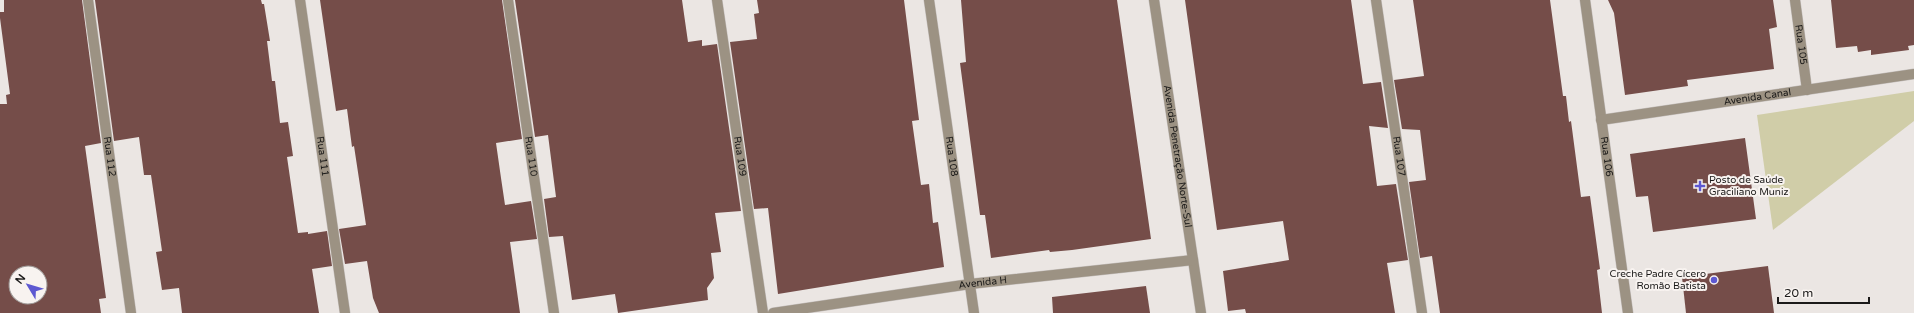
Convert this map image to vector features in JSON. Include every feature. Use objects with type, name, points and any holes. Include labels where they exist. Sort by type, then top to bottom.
[{"type":"street","name":"Rua 112","points":[[88,0],[131,313]]},
{"type":"street","name":"Rua 111","points":[[300,0],[345,313]]},
{"type":"street","name":"Rua 110","points":[[508,0],[554,313]]},
{"type":"street","name":"Rua 109","points":[[717,0],[763,313]]},
{"type":"street","name":"Rua 108","points":[[929,0],[974,313]]},
{"type":"street","name":"Avenida Penetração Norte-Sul","points":[[1154,0],[1201,313]]},
{"type":"street","name":"Rua 107","points":[[1376,0],[1422,313]]},
{"type":"street","name":"Rua 106","points":[[1585,0],[1628,313]]},
{"type":"street","name":"Rua 105","points":[[1795,0],[1807,90]]},
{"type":"street","name":"Avenida Canal","points":[[1601,120],[1914,74]]},
{"type":"street","name":"Avenida H","points":[[773,313],[970,284],[1193,260]]},
{"type":"shaded area","points":[[1914,91],[1914,121],[1773,230],[1757,115]]},
{"type":"building","points":[[4,0],[82,0],[101,143],[85,146],[106,298],[99,299],[101,313],[0,313],[0,104],[7,104],[6,95],[10,94],[0,12],[4,12]]},
{"type":"building","points":[[95,0],[261,0],[262,4],[264,4],[270,41],[267,41],[272,81],[275,81],[280,123],[288,122],[293,156],[287,157],[298,233],[308,232],[308,234],[327,231],[332,266],[312,269],[319,313],[182,313],[179,288],[162,290],[156,252],[162,251],[151,175],[144,175],[139,137],[114,141]]},
{"type":"building","points":[[320,0],[502,0],[522,139],[496,143],[501,178],[505,205],[531,201],[537,239],[510,242],[520,313],[379,313],[373,298],[367,261],[345,264],[339,229],[366,225],[354,146],[352,147],[347,109],[336,111]]},
{"type":"building","points":[[515,0],[682,0],[688,42],[702,40],[702,46],[717,44],[741,211],[715,213],[721,252],[711,253],[714,278],[707,288],[708,300],[618,313],[615,294],[572,300],[563,236],[549,237],[544,199],[556,197],[548,135],[535,137]]},
{"type":"building","points":[[757,0],[904,0],[919,120],[912,121],[921,185],[929,184],[933,223],[938,222],[944,267],[778,294],[768,208],[754,209],[730,42],[757,39],[754,14],[759,13]]},
{"type":"building","points":[[961,0],[1117,0],[1151,239],[1072,250],[1050,252],[1049,250],[991,258],[985,215],[980,215],[960,63],[966,62]]},
{"type":"building","points":[[1185,0],[1351,0],[1363,84],[1381,82],[1388,128],[1369,126],[1377,186],[1396,184],[1408,260],[1387,263],[1395,313],[1246,313],[1245,309],[1228,311],[1223,271],[1289,260],[1283,221],[1217,230]]},
{"type":"building","points":[[1413,0],[1550,0],[1563,96],[1566,96],[1569,122],[1571,121],[1581,197],[1590,196],[1600,269],[1597,270],[1602,313],[1440,313],[1432,256],[1420,258],[1409,182],[1426,180],[1420,130],[1402,129],[1394,80],[1424,76]]},
{"type":"building","points":[[1608,0],[1773,0],[1777,27],[1769,29],[1774,69],[1687,80],[1688,86],[1625,95],[1614,13]]},
{"type":"building","points":[[1831,0],[1914,0],[1914,45],[1908,46],[1909,50],[1871,55],[1871,50],[1858,52],[1857,46],[1836,48]]},
{"type":"building","name":"Posto de Saúde Graciliano Muniz","points":[[1745,138],[1756,219],[1653,232],[1648,196],[1636,197],[1630,154]]},
{"type":"building","points":[[1768,266],[1774,313],[1686,313],[1682,277]]},
{"type":"building","points":[[1146,286],[1150,313],[1053,313],[1052,297]]},
{"type":"place","name":"Posto de Saúde Graciliano Muniz","points":[[1700,186]]},
{"type":"place","name":"Creche Padre Cícero Romão Batista","points":[[1714,280]]}]
